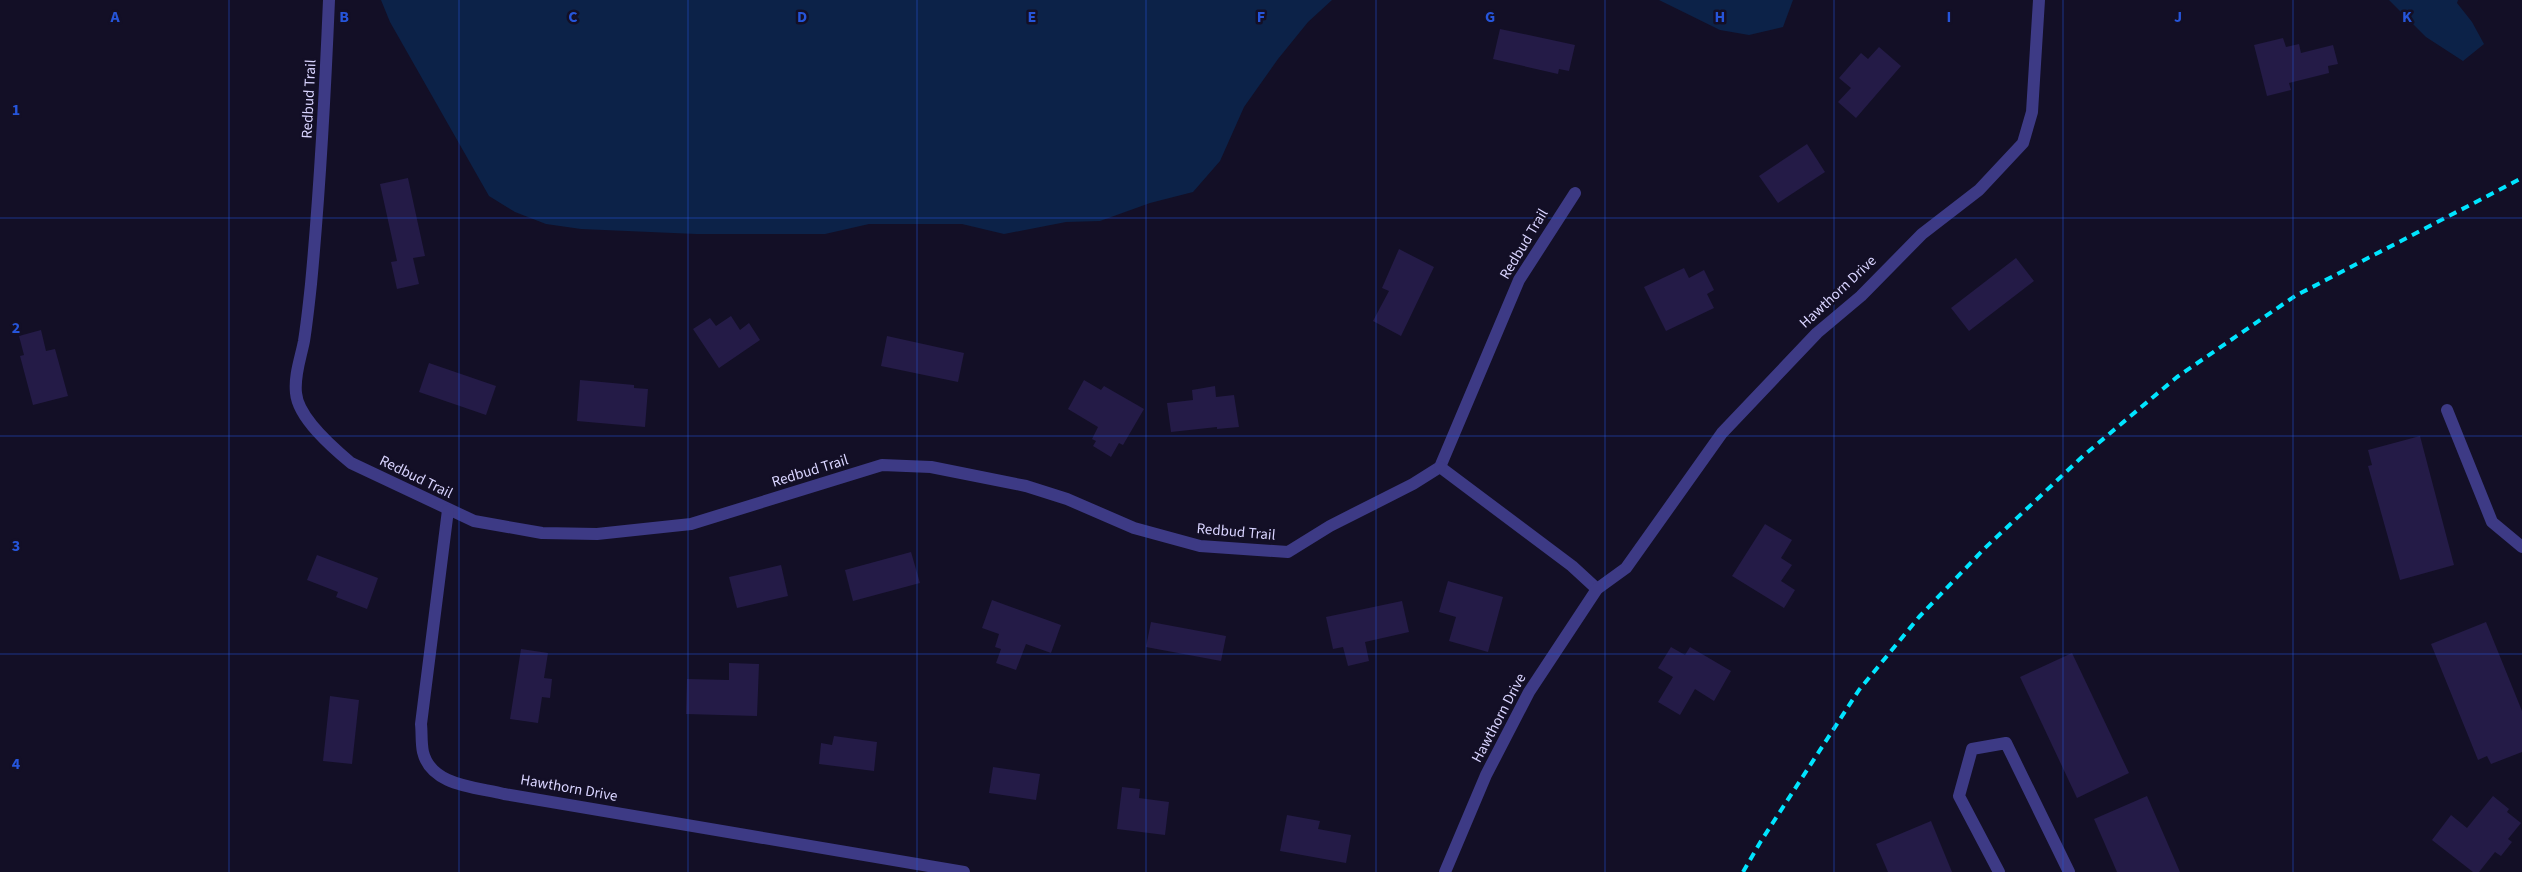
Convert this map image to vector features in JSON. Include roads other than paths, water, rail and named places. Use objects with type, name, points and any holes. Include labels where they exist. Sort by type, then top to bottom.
[{"type":"street","name":"Redbud Trail","points":[[329,0],[322,178],[309,308],[297,372],[296,394],[306,416],[314,427],[335,450],[351,463],[474,522],[520,531],[597,534],[692,524],[882,465],[930,467],[1026,486],[1067,499],[1134,528],[1181,542],[1200,546],[1288,552],[1330,526],[1413,484],[1440,467],[1519,280],[1575,193]]},
{"type":"street","name":"Hawthorn Drive","points":[[1446,872],[1486,775],[1529,692],[1597,589],[1626,568],[1722,433],[1817,333],[1861,296],[1922,234],[1979,190],[2023,143],[2032,112],[2039,0]]},
{"type":"street","points":[[2447,410],[2492,522],[2522,547]]},
{"type":"street","points":[[1440,467],[1572,566],[1597,589]]},
{"type":"street","name":"Hawthorn Drive","points":[[448,510],[422,724],[423,752],[432,771],[452,781],[504,794],[964,872]]},
{"type":"street","points":[[1999,872],[1960,796],[1972,749],[2006,743],[2068,872]]},
{"type":"water","points":[[381,0],[1332,0],[1308,22],[1278,59],[1244,107],[1220,161],[1193,192],[1150,203],[1100,221],[1066,222],[1004,234],[962,224],[869,224],[825,234],[696,234],[581,229],[546,224],[515,212],[489,196],[390,22]]},
{"type":"water","points":[[1659,0],[1793,0],[1783,27],[1749,35],[1720,30]]},
{"type":"water","points":[[2389,0],[2458,0],[2457,3],[2472,22],[2484,44],[2463,61],[2426,37]]},
{"type":"railway","points":[[1743,872],[1859,690],[1919,617],[1985,548],[2083,456],[2177,377],[2295,296],[2522,178]]}]
